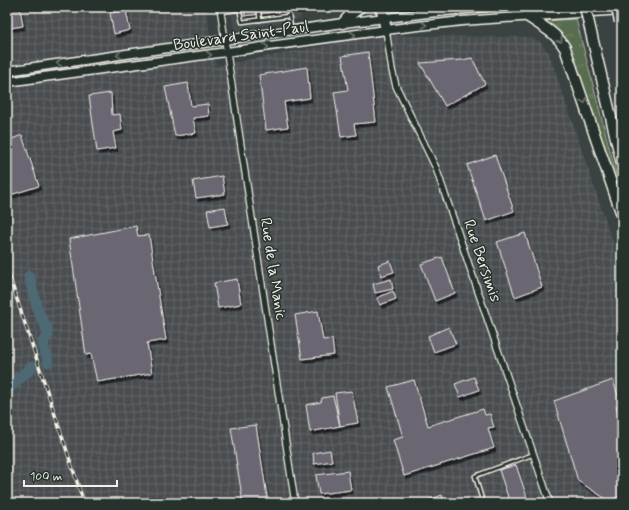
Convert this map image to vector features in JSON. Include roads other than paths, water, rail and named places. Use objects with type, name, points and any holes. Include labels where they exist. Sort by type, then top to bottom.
[{"type":"highway","points":[[343,23],[360,7]]},
{"type":"highway","points":[[585,7],[622,164]]},
{"type":"highway","points":[[617,7],[621,26]]},
{"type":"highway","points":[[382,10],[386,30]]},
{"type":"highway","points":[[527,16],[554,33],[565,48],[622,215]]},
{"type":"main road","name":"Boulevard Saint-Paul","points":[[7,71],[343,23],[382,10],[486,7]]},
{"type":"main road","name":"Boulevard Saint-Paul","points":[[7,82],[449,22],[622,10]]},
{"type":"street","name":"Rue de la Manic","points":[[221,10],[295,503]]},
{"type":"street","name":"Rue Bersimis","points":[[386,30],[396,86],[436,168],[550,503]]},
{"type":"lane","points":[[221,10],[235,10],[240,7],[242,22],[289,16]]},
{"type":"lane","points":[[258,7],[260,20]]},
{"type":"lane","points":[[288,7],[291,30]]},
{"type":"lane","points":[[483,503],[475,476],[534,454]]},
{"type":"waterway","points":[[29,276],[39,313],[47,329],[48,336],[43,342],[48,362]]},
{"type":"waterway","points":[[7,390],[16,382],[18,377],[21,378],[24,373],[28,372],[32,367]]},
{"type":"railway","points":[[7,269],[84,503]]}]
